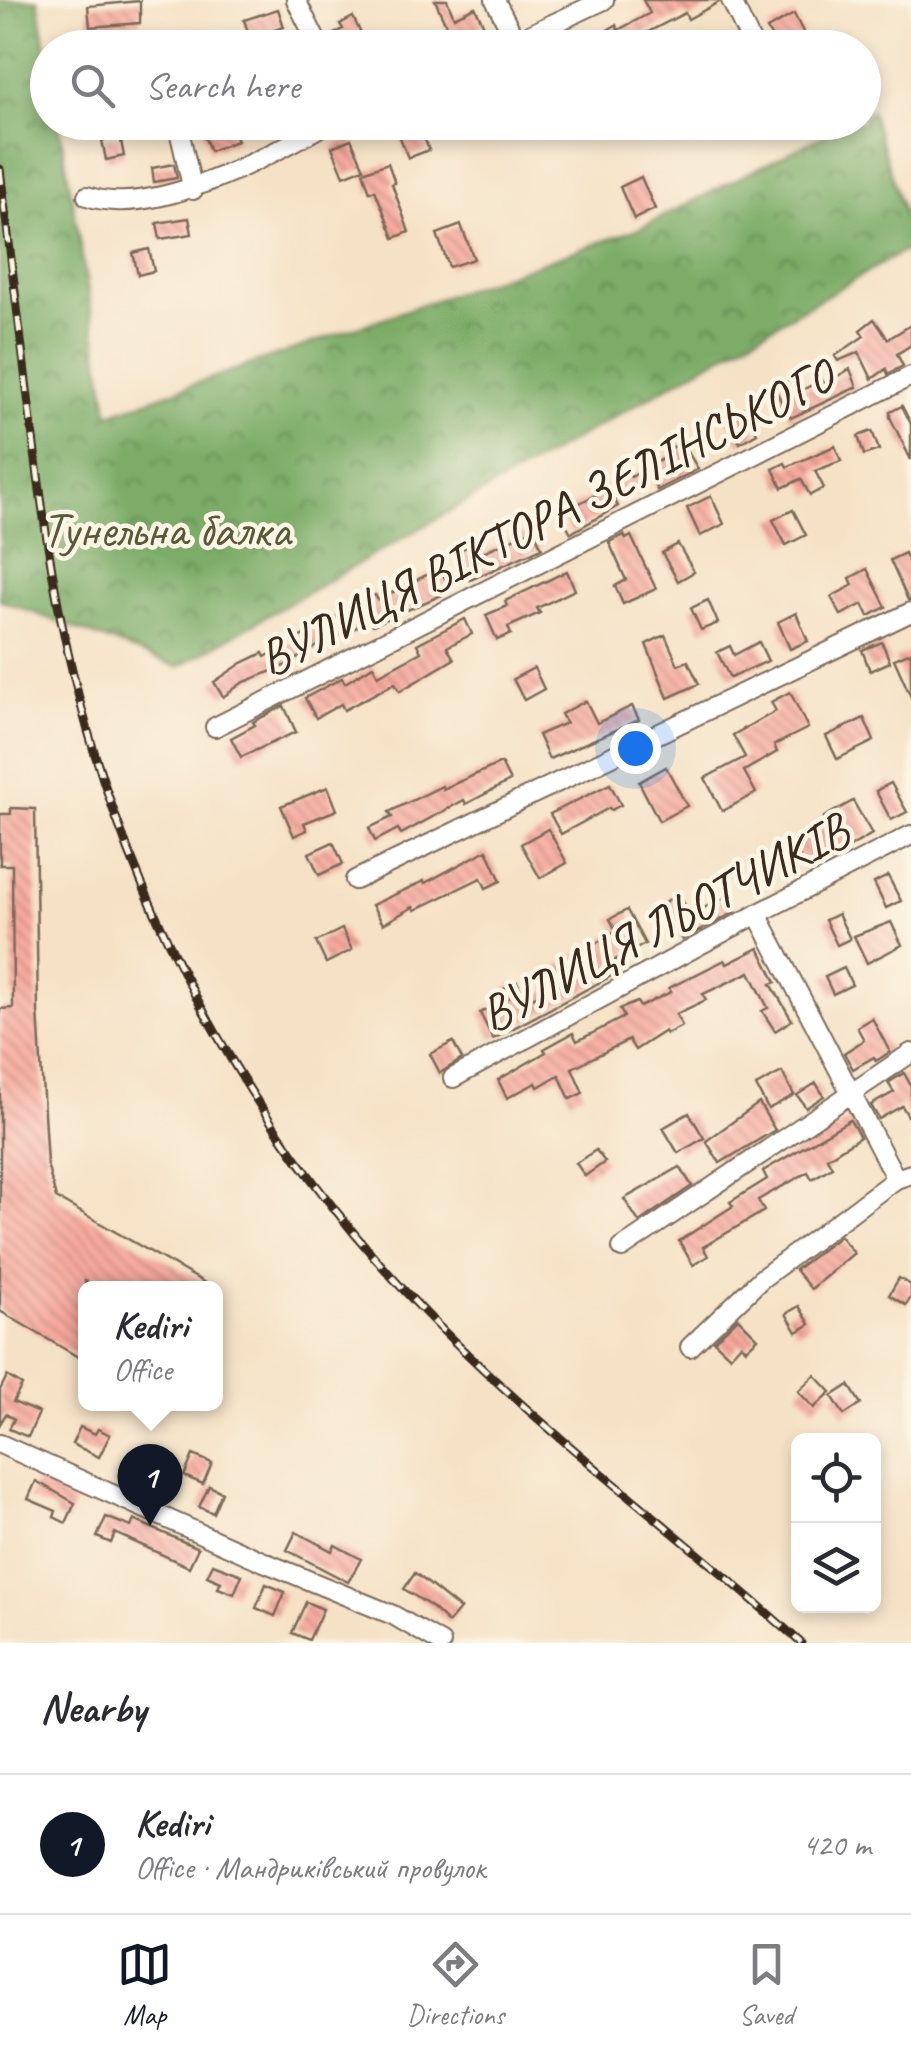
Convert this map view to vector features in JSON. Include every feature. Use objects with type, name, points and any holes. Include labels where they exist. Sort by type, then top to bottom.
[{"type":"street","points":[[296,0],[311,30]]},
{"type":"street","points":[[495,0],[504,30]]},
{"type":"street","points":[[539,30],[604,0]]},
{"type":"street","points":[[730,0],[745,30]]},
{"type":"street","points":[[182,140],[193,190]]},
{"type":"street","points":[[87,196],[105,203],[193,190],[294,140]]},
{"type":"street","name":"ВУЛИЦЯ ВІКТОРА ЗЕЛІНСЬКОГО","points":[[215,727],[911,376]]},
{"type":"street","points":[[355,880],[911,612]]},
{"type":"street","name":"ВУЛИЦЯ ЛЬОТЧИКІВ","points":[[454,1078],[911,835]]},
{"type":"street","points":[[690,1347],[760,1279],[903,1176],[850,1094],[757,914]]},
{"type":"street","points":[[622,1248],[911,1053]]},
{"type":"street","points":[[0,1444],[264,1562],[392,1614],[441,1643]]},
{"type":"green space","name":"Тунельна балка","points":[[0,0],[38,0],[43,30],[30,30],[30,140],[62,140],[109,414],[638,229],[814,140],[880,140],[911,247],[178,667],[0,600]]},
{"type":"building","points":[[435,0],[447,0],[454,17],[475,7],[484,26],[476,30],[448,30]]},
{"type":"building","points":[[643,0],[719,0],[688,19],[685,13],[652,30],[618,30],[650,13]]},
{"type":"building","points":[[140,1],[140,23],[90,27],[88,6]]},
{"type":"building","points":[[278,9],[284,27],[247,30],[244,20]]},
{"type":"building","points":[[794,14],[802,30],[768,30]]},
{"type":"building","points":[[353,17],[359,30],[341,30],[340,24]]},
{"type":"building","points":[[102,140],[121,140],[124,156],[106,160]]},
{"type":"building","points":[[206,140],[237,140],[237,141],[210,151]]},
{"type":"building","points":[[351,140],[364,168],[344,176],[332,147]]},
{"type":"building","points":[[401,140],[425,140],[429,150],[408,158]]},
{"type":"building","points":[[388,163],[409,232],[394,238],[375,190],[370,192],[363,172]]},
{"type":"building","points":[[174,164],[177,178],[154,182],[152,168]]},
{"type":"building","points":[[641,177],[655,209],[634,219],[620,187]]},
{"type":"building","points":[[189,218],[192,234],[160,239],[157,223]]},
{"type":"building","points":[[461,225],[474,259],[449,267],[437,234]]},
{"type":"building","points":[[149,249],[154,271],[138,275],[133,253]]},
{"type":"building","points":[[874,319],[888,339],[911,325],[911,345],[897,354],[903,366],[888,374],[886,369],[872,379],[859,352],[838,361],[835,356],[864,336],[860,330]]},
{"type":"building","points":[[850,369],[857,387],[791,418],[774,388],[792,378],[800,391],[822,380],[824,384]]},
{"type":"building","points":[[902,406],[911,424],[911,460],[890,417],[890,412]]},
{"type":"building","points":[[743,408],[757,433],[740,443],[726,417]]},
{"type":"building","points":[[872,431],[879,450],[864,455],[858,436]]},
{"type":"building","points":[[682,442],[698,469],[657,490],[651,479],[614,500],[618,506],[571,533],[560,513],[671,454],[668,450]]},
{"type":"building","points":[[835,446],[841,461],[815,471],[824,488],[810,495],[801,479],[782,488],[773,469]]},
{"type":"building","points":[[711,496],[724,524],[700,536],[687,508]]},
{"type":"building","points":[[793,510],[806,535],[786,545],[773,520]]},
{"type":"building","points":[[533,529],[542,548],[470,580],[457,551],[475,543],[479,554]]},
{"type":"building","points":[[624,535],[626,539],[631,536],[656,589],[623,604],[615,586],[626,580],[609,542]]},
{"type":"building","points":[[678,544],[694,572],[678,581],[662,553]]},
{"type":"building","points":[[905,553],[911,566],[911,600],[890,560]]},
{"type":"building","points":[[440,568],[451,591],[373,625],[370,620],[340,636],[339,633],[287,665],[242,683],[223,697],[214,682],[242,663],[263,653],[265,657],[375,595],[378,600]]},
{"type":"building","points":[[867,569],[886,607],[869,616],[863,604],[841,615],[831,597],[853,585],[850,578]]},
{"type":"building","points":[[567,571],[575,590],[537,608],[540,613],[508,627],[511,634],[497,640],[486,615],[507,606],[505,601]]},
{"type":"building","points":[[708,600],[718,623],[701,630],[691,608]]},
{"type":"building","points":[[796,613],[808,641],[790,649],[778,622]]},
{"type":"building","points":[[465,619],[472,634],[447,647],[454,659],[400,691],[395,683],[344,710],[341,704],[316,718],[305,698],[342,678],[345,683],[373,666],[378,675],[421,652],[417,644]]},
{"type":"building","points":[[665,635],[678,665],[688,661],[699,684],[668,698],[646,644]]},
{"type":"building","points":[[759,642],[768,661],[730,678],[717,652],[730,646],[734,655]]},
{"type":"building","points":[[882,642],[890,662],[870,671],[862,650]]},
{"type":"building","points":[[911,652],[911,697],[894,659]]},
{"type":"building","points":[[534,668],[544,689],[524,700],[513,679]]},
{"type":"building","points":[[790,692],[808,728],[774,745],[777,752],[744,771],[756,793],[722,811],[705,778],[745,757],[733,735],[776,711],[771,702]]},
{"type":"building","points":[[586,701],[597,723],[632,706],[639,720],[549,759],[538,735],[566,723],[561,714]]},
{"type":"building","points":[[284,706],[296,732],[241,757],[231,738]]},
{"type":"building","points":[[864,718],[874,741],[837,759],[826,736]]},
{"type":"building","points":[[501,763],[510,781],[466,804],[464,800],[401,834],[398,829],[375,841],[369,828],[392,817],[389,812]]},
{"type":"building","points":[[666,767],[687,806],[659,821],[639,782]]},
{"type":"building","points":[[891,783],[907,812],[891,820],[876,791]]},
{"type":"building","points":[[610,784],[621,805],[561,834],[550,814]]},
{"type":"building","points":[[328,787],[337,810],[304,823],[307,830],[294,836],[281,806]]},
{"type":"building","points":[[853,801],[872,834],[808,871],[791,843],[826,822],[824,817]]},
{"type":"building","points":[[11,808],[35,809],[38,1011],[47,1164],[56,1198],[202,1281],[78,1281],[78,1357],[0,1311],[0,1009],[13,1008],[12,865],[0,865],[0,814],[11,814]]},
{"type":"building","points":[[548,829],[567,863],[540,878],[521,844]]},
{"type":"building","points":[[333,842],[343,864],[319,875],[309,853]]},
{"type":"building","points":[[487,850],[501,881],[486,888],[481,878],[383,924],[372,905],[425,883]]},
{"type":"building","points":[[888,876],[901,901],[886,908],[874,883]]},
{"type":"building","points":[[679,894],[690,915],[727,896],[735,912],[682,940],[663,903]]},
{"type":"building","points":[[627,910],[645,944],[615,960],[621,971],[493,1039],[480,1013],[509,998],[504,989],[517,982],[526,1001],[565,982],[557,967],[616,931],[610,919]]},
{"type":"building","points":[[838,914],[850,939],[837,945],[825,920]]},
{"type":"building","points":[[891,922],[902,945],[867,963],[854,936]]},
{"type":"building","points":[[342,929],[352,950],[326,963],[316,942]]},
{"type":"building","points":[[759,948],[776,982],[771,984],[792,1020],[775,1031],[762,1011],[768,1008],[750,972],[703,994],[706,1000],[676,1014],[682,1026],[666,1034],[665,1031],[635,1050],[629,1040],[572,1068],[583,1093],[570,1099],[559,1075],[507,1098],[498,1080],[546,1052],[544,1049],[573,1033],[577,1041],[624,1017],[620,1009],[637,1002],[640,1007],[725,960],[727,964]]},
{"type":"building","points":[[844,968],[852,985],[833,994],[825,977]]},
{"type":"building","points":[[872,1018],[890,1052],[853,1069],[844,1053],[864,1040],[857,1027]]},
{"type":"building","points":[[453,1042],[462,1059],[440,1073],[430,1054]]},
{"type":"building","points":[[782,1072],[794,1095],[768,1109],[756,1086]]},
{"type":"building","points":[[904,1073],[911,1086],[911,1121],[902,1106],[879,1119],[871,1105],[894,1092],[888,1083]]},
{"type":"building","points":[[816,1083],[824,1096],[806,1108],[797,1095]]},
{"type":"building","points":[[759,1103],[775,1130],[720,1163],[706,1141]]},
{"type":"building","points":[[689,1113],[704,1138],[678,1153],[663,1128]]},
{"type":"building","points":[[850,1120],[860,1137],[827,1158],[832,1167],[812,1179],[808,1172],[758,1200],[764,1211],[703,1247],[708,1256],[693,1265],[679,1241],[767,1179],[763,1171]]},
{"type":"building","points":[[596,1150],[605,1162],[585,1176],[576,1163]]},
{"type":"building","points":[[680,1167],[692,1186],[639,1222],[624,1199]]},
{"type":"building","points":[[840,1236],[854,1253],[811,1289],[795,1270]]},
{"type":"building","points":[[899,1278],[911,1285],[906,1305],[889,1295]]},
{"type":"building","points":[[799,1306],[810,1324],[797,1332],[786,1314]]},
{"type":"building","points":[[738,1318],[758,1338],[746,1349],[741,1344],[730,1356],[714,1341]]},
{"type":"building","points":[[815,1375],[831,1392],[814,1408],[798,1391]]},
{"type":"building","points":[[7,1376],[22,1385],[13,1402],[39,1413],[28,1437],[9,1429],[14,1419],[6,1414],[0,1424],[0,1390]]},
{"type":"building","points":[[849,1385],[861,1404],[844,1415],[832,1396]]},
{"type":"building","points":[[80,1427],[110,1435],[99,1457],[72,1444]]},
{"type":"building","points":[[193,1455],[212,1463],[203,1484],[184,1476]]},
{"type":"building","points":[[36,1481],[75,1503],[66,1523],[54,1517],[56,1511],[28,1499]]},
{"type":"building","points":[[209,1486],[222,1492],[213,1513],[199,1507]]},
{"type":"building","points":[[106,1517],[131,1527],[134,1520],[198,1548],[189,1567],[115,1533],[111,1543],[97,1537]]},
{"type":"building","points":[[296,1532],[332,1551],[335,1545],[361,1559],[348,1582],[287,1550]]},
{"type":"building","points":[[213,1564],[242,1575],[234,1594],[218,1588],[221,1582],[207,1576]]},
{"type":"building","points":[[415,1573],[460,1609],[448,1623],[404,1589]]},
{"type":"building","points":[[266,1584],[285,1592],[275,1616],[256,1608]]},
{"type":"building","points":[[306,1602],[323,1609],[309,1640],[292,1633]]},
{"type":"railway","points":[[0,169],[45,525],[75,682],[98,765],[127,847],[200,1005],[292,1152],[401,1287],[546,1426],[801,1643]]},
{"type":"place","name":"Kediri","points":[[150,1526]]}]
